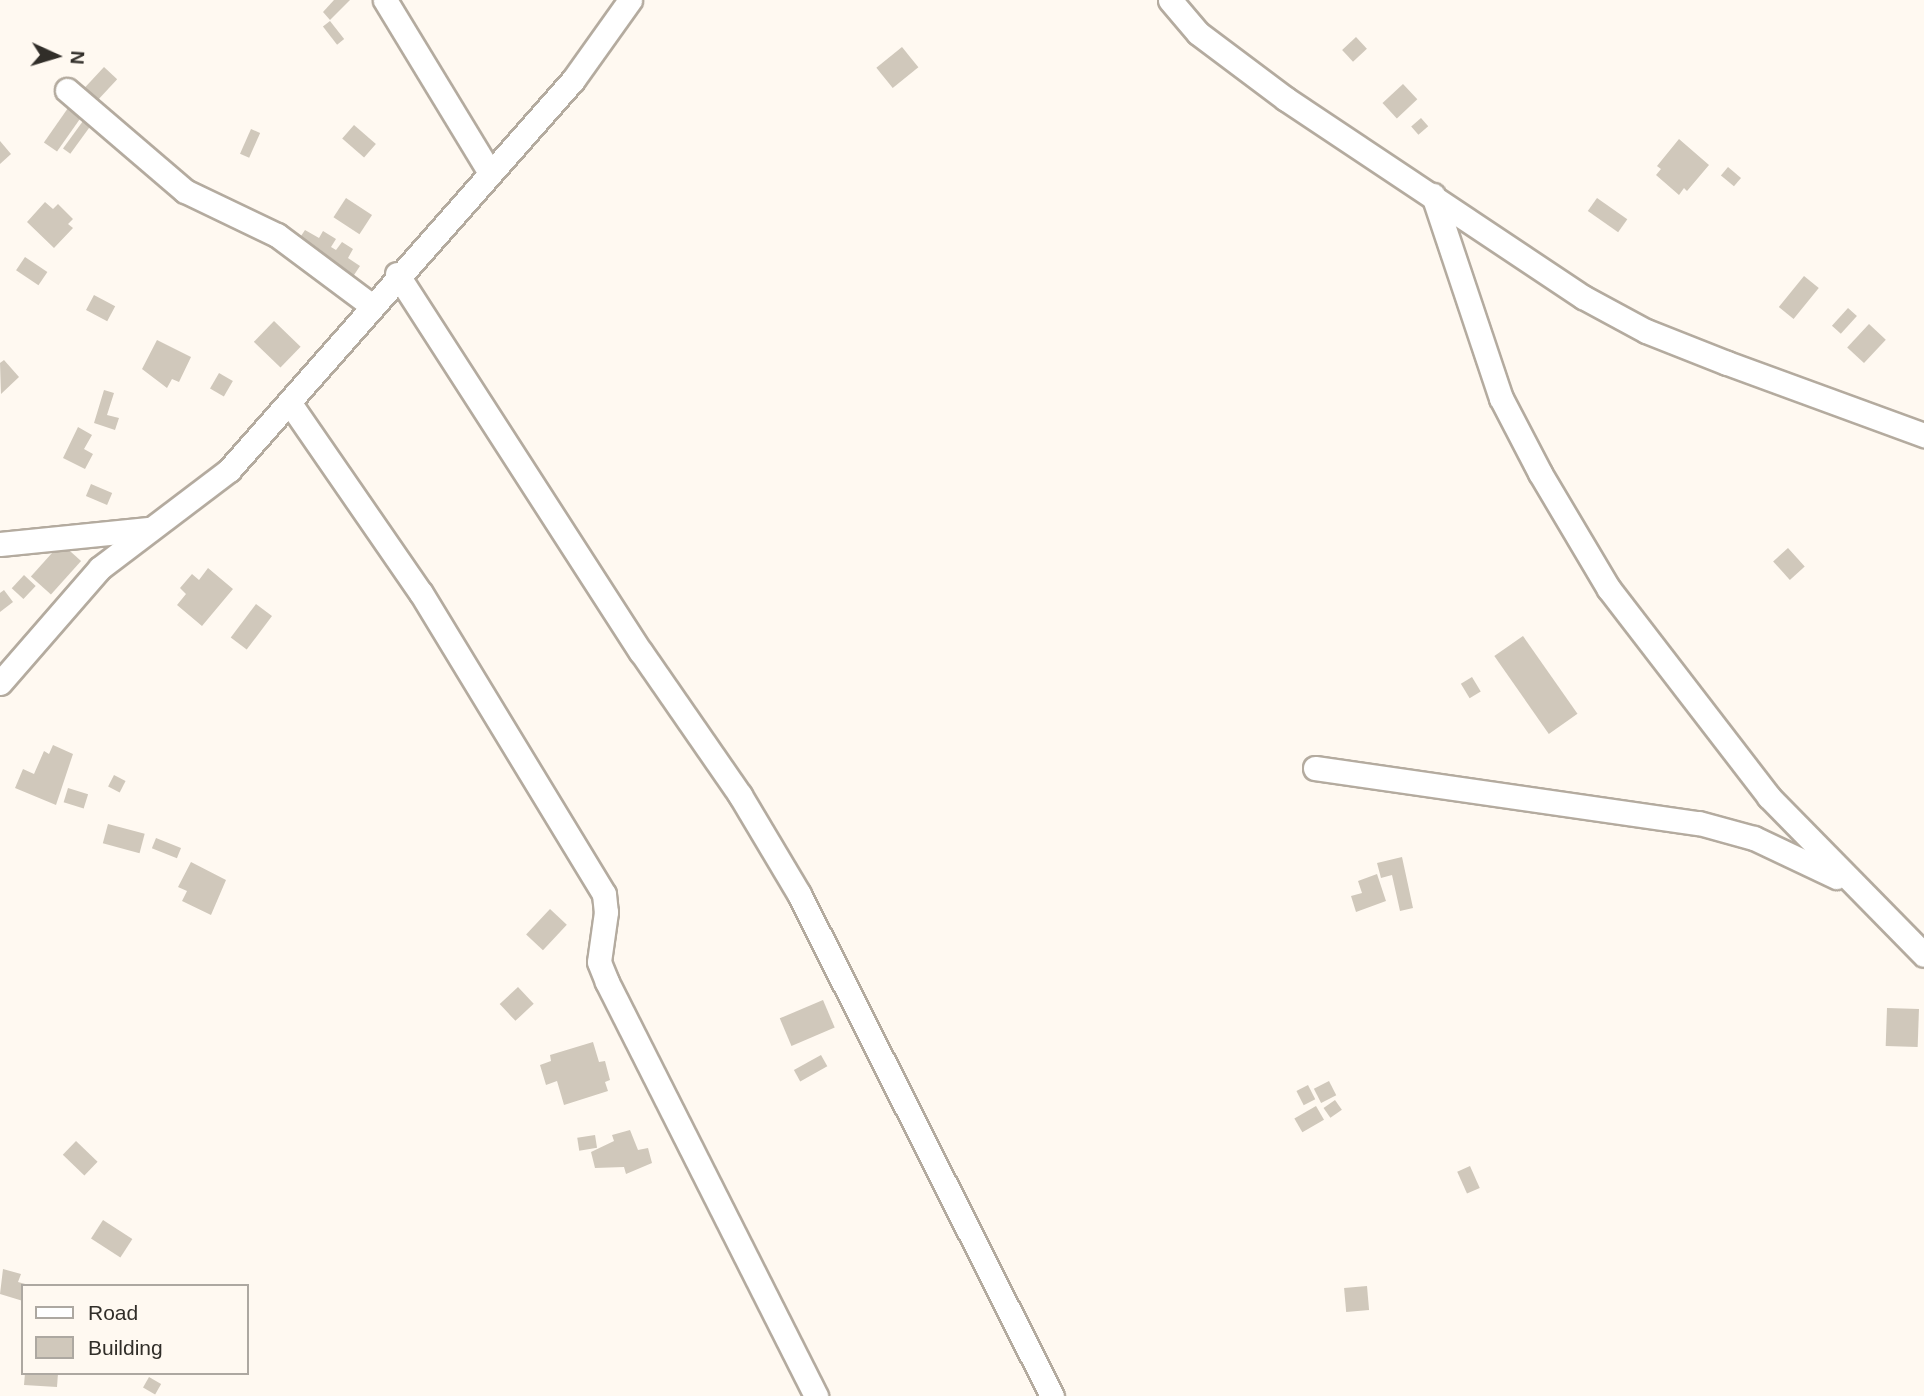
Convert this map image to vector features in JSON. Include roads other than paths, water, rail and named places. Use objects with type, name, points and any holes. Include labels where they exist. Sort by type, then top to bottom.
[{"type":"street","points":[[385,0],[490,173]]},
{"type":"street","points":[[0,683],[100,568],[229,470],[397,274],[573,80],[630,0]]},
{"type":"street","points":[[1170,0],[1198,33],[1286,99],[1583,298],[1646,331],[1924,435]]},
{"type":"street","points":[[67,90],[185,191],[277,235],[371,305]]},
{"type":"street","points":[[1433,195],[1501,398],[1602,577],[1769,797],[1849,883],[1905,931],[1924,955]]},
{"type":"street","points":[[397,274],[641,652],[740,795],[799,894],[1052,1396]]},
{"type":"street","points":[[289,402],[421,593],[604,894],[606,912],[599,962],[607,982],[816,1396]]},
{"type":"street","points":[[0,544],[148,529]]},
{"type":"street","points":[[1315,768],[1699,823],[1754,838],[1849,883]]}]
